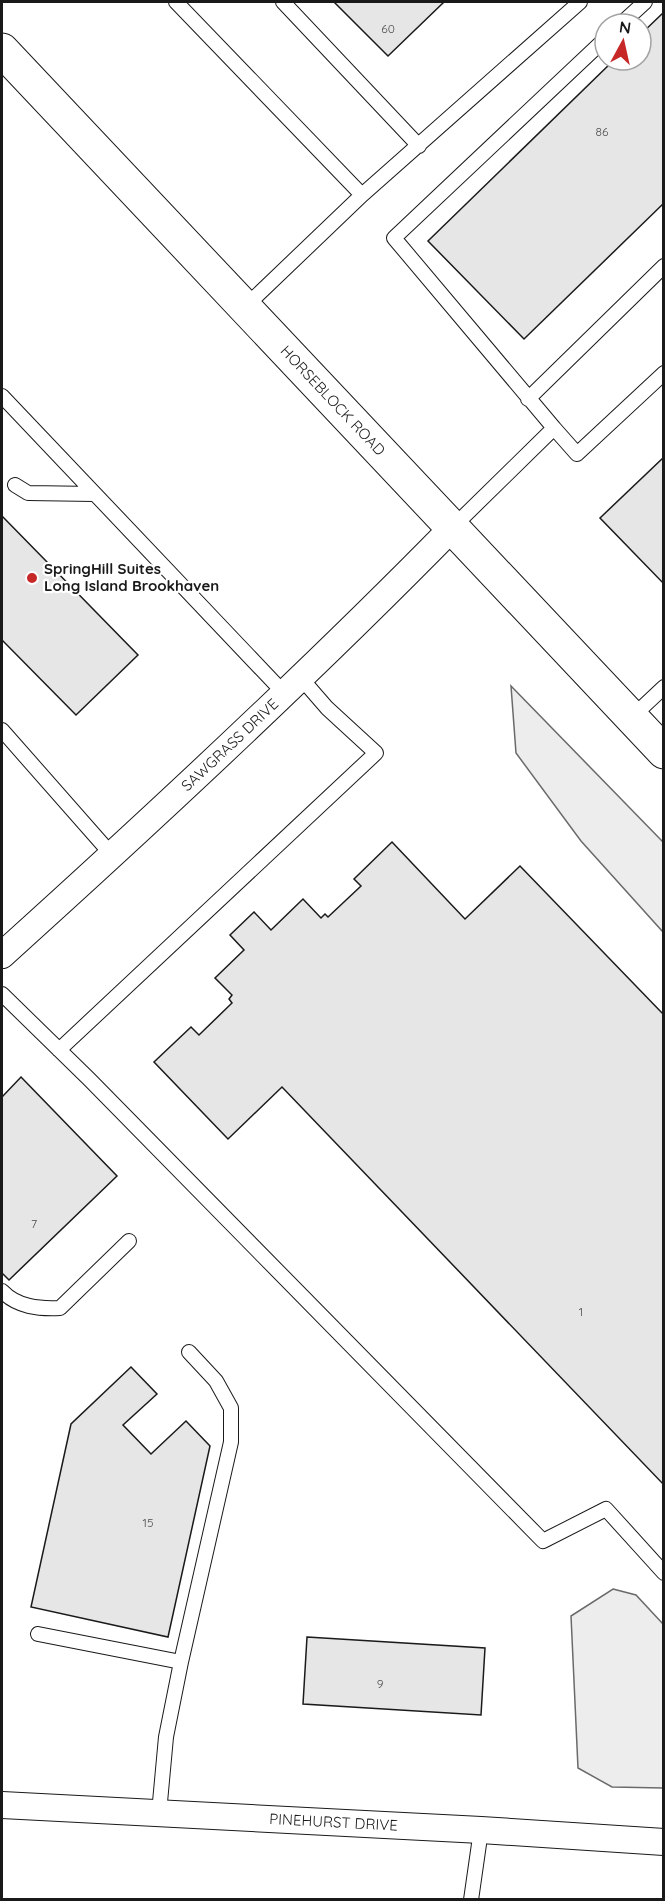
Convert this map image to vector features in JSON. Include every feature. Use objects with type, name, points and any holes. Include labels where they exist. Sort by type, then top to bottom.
[{"type":"main road","name":"HORSEBLOCK ROAD","points":[[2,50],[663,752]]},
{"type":"street","name":"SAWGRASS DRIVE","points":[[2,955],[293,686],[453,527]]},
{"type":"street","name":"PINEHURST DRIVE","points":[[2,1805],[481,1830],[663,1842]]},
{"type":"lane","points":[[176,2],[363,195]]},
{"type":"lane","points":[[284,2],[419,146]]},
{"type":"lane","points":[[245,308],[363,195],[580,2]]},
{"type":"lane","points":[[593,50],[394,238],[528,399],[577,454],[663,373]]},
{"type":"lane","points":[[528,399],[663,266]]},
{"type":"lane","points":[[2,396],[94,494],[293,686],[327,708],[376,753],[59,1050]]},
{"type":"lane","points":[[453,527],[554,428]]},
{"type":"lane","points":[[15,485],[28,493],[94,494]]},
{"type":"lane","points":[[631,718],[663,687]]},
{"type":"lane","points":[[2,730],[112,855]]},
{"type":"lane","points":[[2,994],[543,1541],[606,1509],[663,1573]]},
{"type":"lane","points":[[2,1291],[9,1299],[39,1309],[60,1308],[129,1241]]},
{"type":"lane","points":[[159,1813],[166,1737],[231,1442],[231,1408],[216,1381],[189,1352]]},
{"type":"lane","points":[[38,1634],[181,1662]]},
{"type":"lane","points":[[471,1899],[481,1830]]},
{"type":"shaded area","points":[[511,686],[663,842],[663,932],[581,841],[516,753]]},
{"type":"shaded area","points":[[613,1589],[636,1595],[663,1624],[663,1788],[612,1787],[578,1768],[571,1616]]},
{"type":"building","points":[[334,2],[444,2],[388,56]]},
{"type":"building","points":[[664,12],[664,203],[524,339],[428,241],[602,72],[653,72],[653,23]]},
{"type":"building","points":[[664,457],[664,584],[600,518]]},
{"type":"building","name":"SpringHill Suites Long Island Brookhaven","points":[[2,516],[138,655],[76,715],[2,640]]},
{"type":"building","points":[[392,842],[465,919],[520,866],[664,1015],[664,1485],[282,1087],[228,1139],[154,1062],[191,1027],[199,1035],[232,1003],[229,999],[232,995],[215,978],[244,950],[230,935],[254,912],[271,930],[303,899],[321,918],[325,914],[328,917],[361,886],[354,879]]},
{"type":"building","points":[[21,1077],[117,1176],[9,1280],[2,1273],[2,1097]]},
{"type":"building","points":[[131,1367],[157,1394],[123,1425],[151,1454],[186,1421],[210,1446],[168,1637],[31,1607],[71,1424]]},
{"type":"building","points":[[307,1637],[485,1648],[481,1715],[303,1704]]},
{"type":"place","name":"SpringHill Suites Long Island Brookhaven","points":[[32,578]]}]
